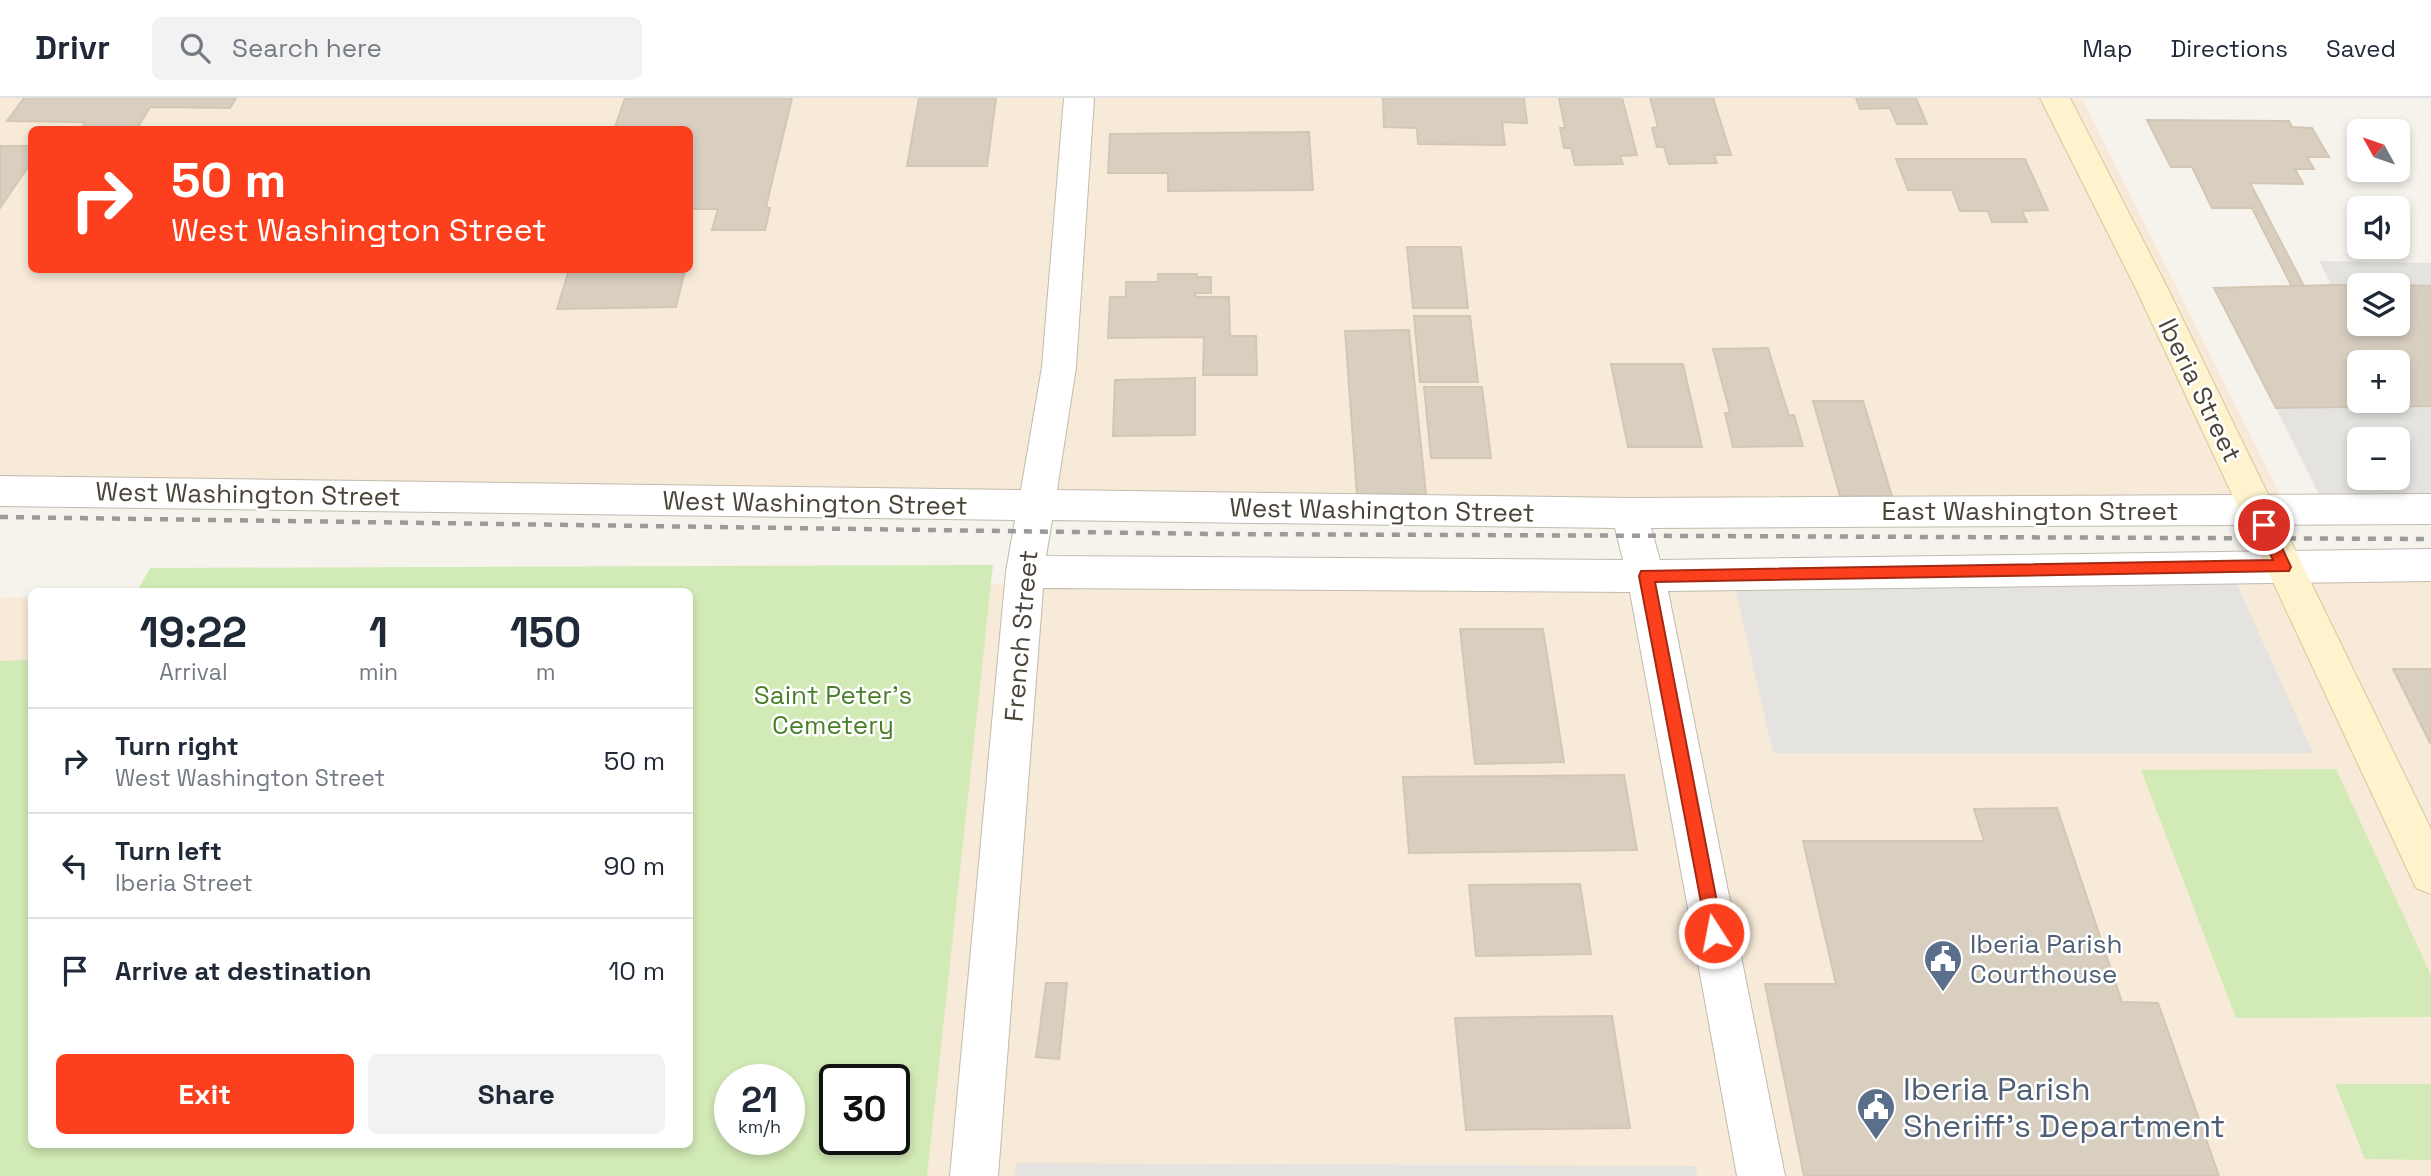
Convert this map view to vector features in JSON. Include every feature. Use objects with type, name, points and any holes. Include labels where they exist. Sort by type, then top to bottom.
[{"type":"street","name":"French Street","points":[[974,1176],[995,953],[1025,572],[1059,367],[1079,98]]},
{"type":"street","name":"Iberia Street","points":[[2055,98],[2152,289],[2431,874]]},
{"type":"street","name":"West Washington Street","points":[[0,491],[1629,513]]},
{"type":"street","name":"East Washington Street","points":[[1629,513],[2431,509]]},
{"type":"street","points":[[1629,513],[1646,576],[1760,1176]]},
{"type":"street","points":[[1025,572],[1646,576],[2431,565]]},
{"type":"shaded area","points":[[0,98],[2082,98],[2283,500],[0,495]]},
{"type":"shaded area","points":[[2319,261],[2431,263],[2431,286],[2410,286],[2410,273],[2347,273],[2347,285],[2331,285]]},
{"type":"shaded area","points":[[2410,406],[2431,406],[2431,499],[2322,500],[2276,408],[2347,407],[2347,413],[2410,413]]},
{"type":"shaded area","points":[[2431,566],[2431,1176],[0,1176],[0,598],[28,597],[28,1148],[693,1148],[693,588]]},
{"type":"shaded area","points":[[2236,582],[2313,753],[1773,753],[1734,583]]},
{"type":"shaded area","points":[[1016,1163],[1696,1166],[1697,1176],[1015,1176]]},
{"type":"green space","name":"Saint Peter's Cemetery","points":[[993,565],[927,1176],[0,1176],[0,661],[28,660],[28,1148],[693,1148],[693,588],[139,588],[150,568]]},
{"type":"green space","points":[[2336,769],[2431,975],[2431,1017],[2236,1018],[2141,770]]},
{"type":"green space","points":[[2335,1084],[2431,1084],[2431,1160],[2365,1159]]},
{"type":"building","points":[[24,98],[236,98],[230,108],[150,107],[138,126],[82,126],[85,122],[7,121]]},
{"type":"building","points":[[625,98],[792,98],[766,207],[770,208],[765,230],[712,230],[718,209],[693,209],[693,126],[615,126]]},
{"type":"building","points":[[919,98],[996,98],[987,166],[907,166]]},
{"type":"building","points":[[1383,98],[1524,98],[1527,123],[1502,122],[1505,145],[1418,144],[1417,128],[1384,127]]},
{"type":"building","points":[[1559,98],[1622,98],[1637,155],[1620,156],[1623,164],[1575,165],[1571,148],[1564,148],[1560,128],[1565,128]]},
{"type":"building","points":[[1650,98],[1713,98],[1731,155],[1714,155],[1717,163],[1669,164],[1664,147],[1657,147],[1652,128],[1658,127]]},
{"type":"building","points":[[1856,98],[1916,98],[1927,124],[1897,124],[1890,108],[1860,109]]},
{"type":"building","points":[[2147,120],[2289,121],[2292,127],[2312,128],[2329,157],[2307,157],[2314,169],[2295,169],[2303,184],[2250,183],[2304,286],[2291,285],[2252,208],[2212,208],[2192,167],[2171,167]]},
{"type":"building","points":[[1309,132],[1313,190],[1168,191],[1168,173],[1108,173],[1110,134]]},
{"type":"building","points":[[0,146],[28,146],[28,167],[0,208]]},
{"type":"building","points":[[1896,159],[2025,159],[2048,210],[2022,211],[2027,222],[1992,222],[1988,211],[1960,211],[1952,190],[1908,190]]},
{"type":"building","points":[[1407,247],[1461,247],[1468,308],[1413,308]]},
{"type":"building","points":[[568,273],[684,273],[676,307],[557,309]]},
{"type":"building","points":[[1158,274],[1197,274],[1196,277],[1211,277],[1211,293],[1195,293],[1196,297],[1229,297],[1230,336],[1256,336],[1257,375],[1203,375],[1204,337],[1108,338],[1110,297],[1126,297],[1126,282],[1158,282]]},
{"type":"building","points":[[2347,285],[2347,336],[2410,336],[2410,285],[2431,286],[2431,406],[2410,406],[2410,350],[2347,350],[2347,407],[2276,408],[2214,288]]},
{"type":"building","points":[[1414,316],[1470,316],[1478,382],[1420,382]]},
{"type":"building","points":[[1409,330],[1426,494],[1357,495],[1345,331]]},
{"type":"building","points":[[1768,348],[1789,416],[1794,415],[1803,446],[1733,447],[1725,413],[1730,413],[1713,349]]},
{"type":"building","points":[[1611,364],[1683,364],[1702,447],[1628,447]]},
{"type":"building","points":[[1195,378],[1195,435],[1113,436],[1115,380]]},
{"type":"building","points":[[1424,387],[1482,387],[1491,458],[1431,458]]},
{"type":"building","points":[[1813,401],[1863,401],[1892,496],[1840,496]]},
{"type":"building","points":[[1460,629],[1543,629],[1564,762],[1475,764]]},
{"type":"building","points":[[2393,669],[2431,669],[2431,743],[2430,743]]},
{"type":"building","points":[[1624,775],[1637,850],[1409,853],[1403,777]]},
{"type":"building","name":"Iberia Parish Courthouse","points":[[2057,808],[2122,1002],[2158,1003],[2219,1176],[1804,1176],[1765,984],[1836,984],[1803,841],[1984,841],[1974,809]]},
{"type":"building","points":[[1580,884],[1591,954],[1476,956],[1469,885]]},
{"type":"building","points":[[1046,983],[1067,983],[1059,1059],[1036,1057]]},
{"type":"building","points":[[1612,1016],[1630,1128],[1466,1130],[1455,1018]]},
{"type":"railway","points":[[0,517],[1216,534],[2431,539]]},
{"type":"place","name":"Iberia Parish Courthouse","points":[[1943,993]]},
{"type":"place","name":"Iberia Parish Sheriff's Department","points":[[1876,1141]]},
{"type":"route","points":[[1714,933],[1646,576],[2284,567],[2264,525]]}]
